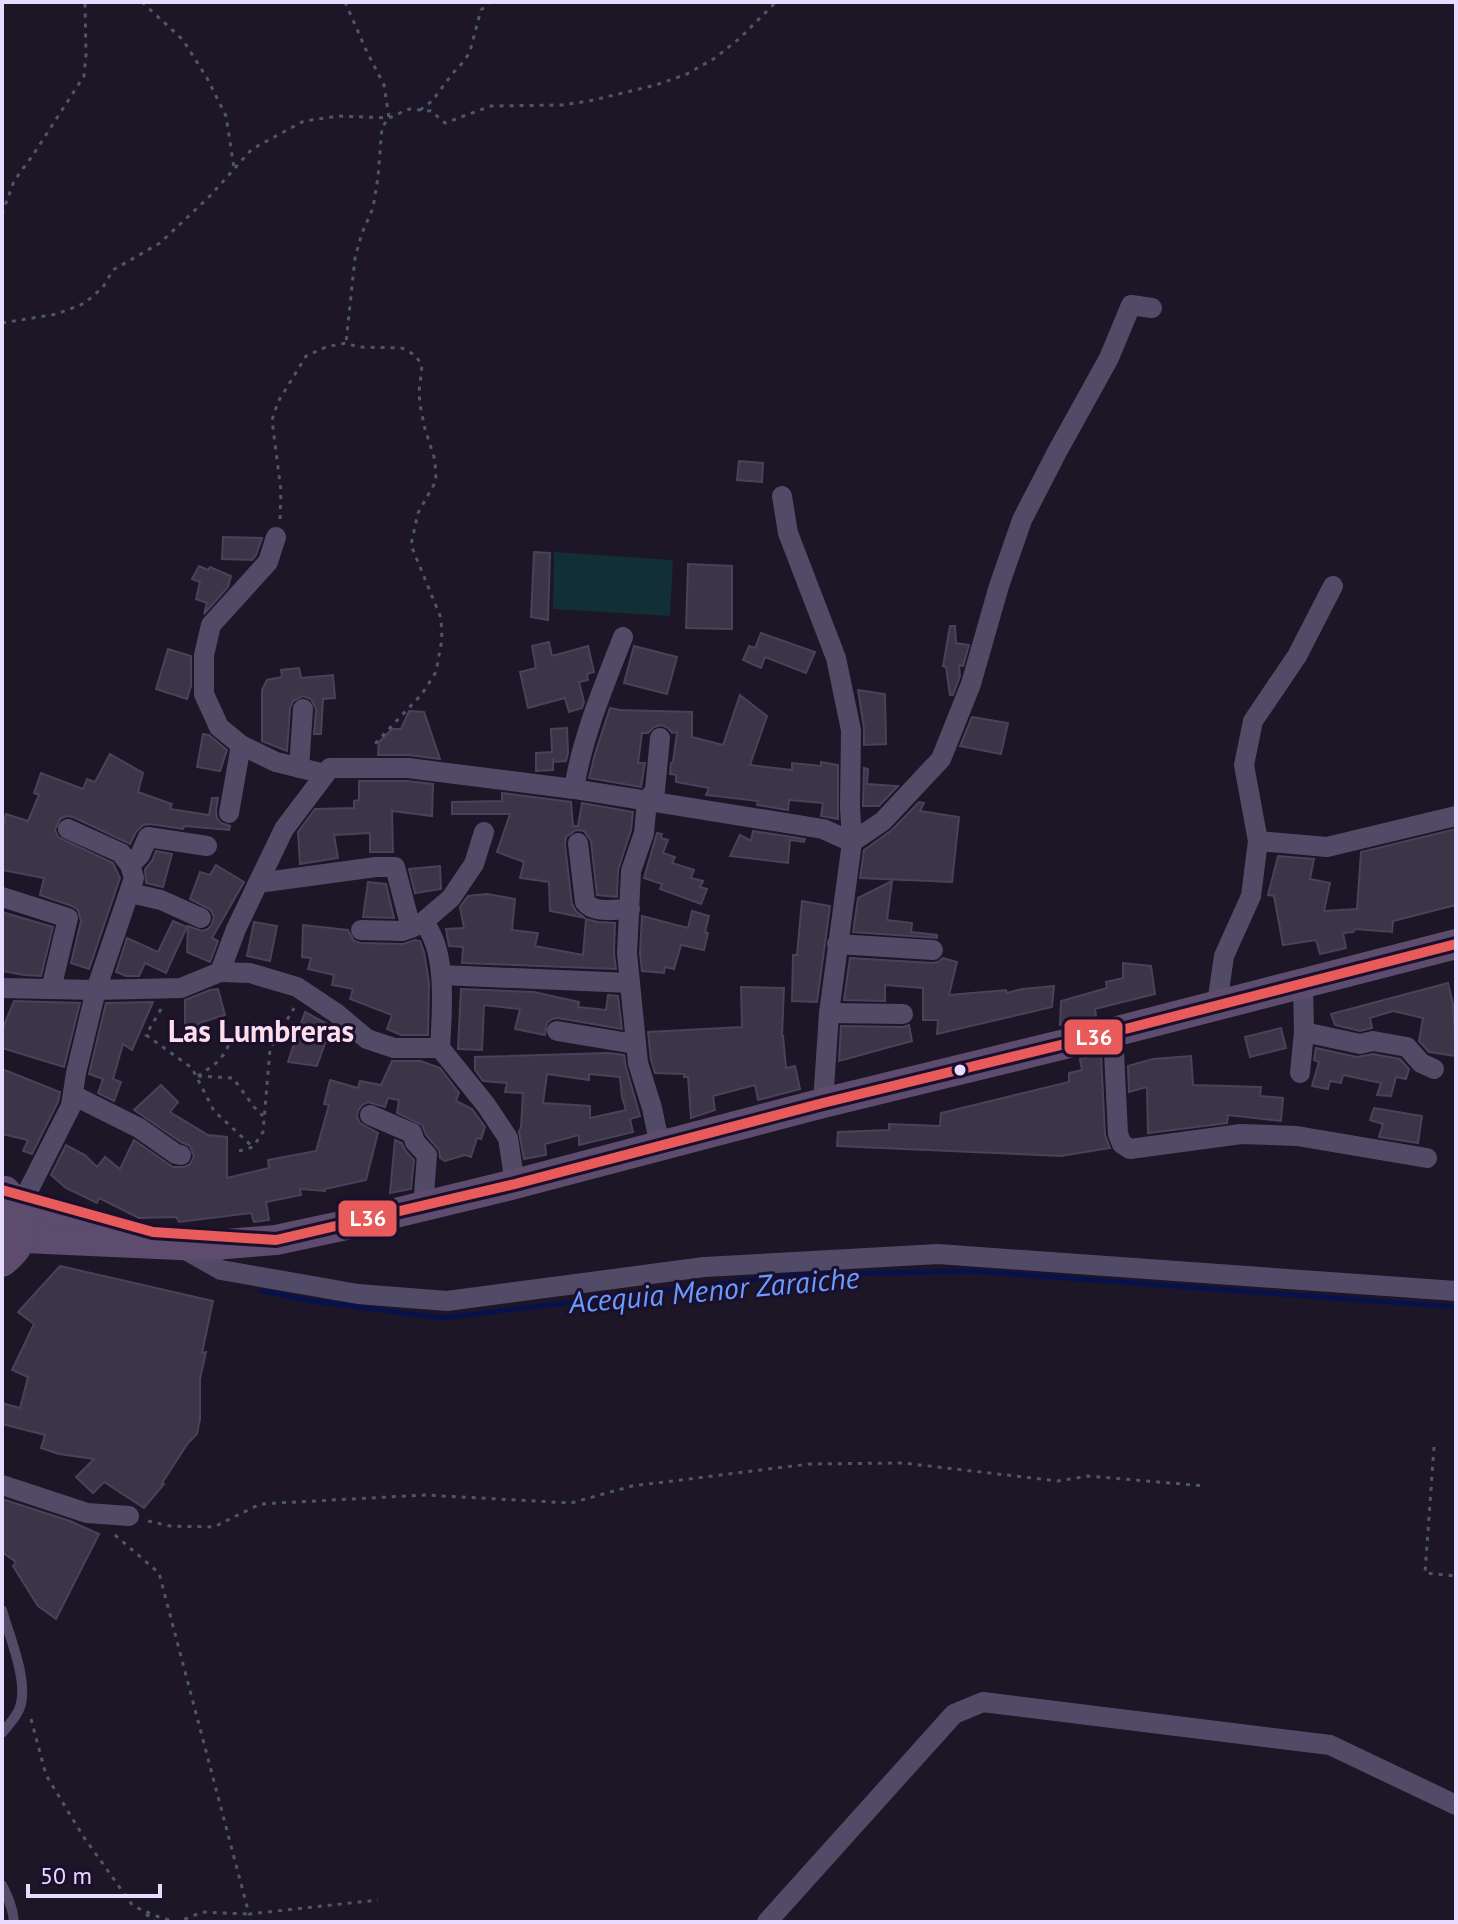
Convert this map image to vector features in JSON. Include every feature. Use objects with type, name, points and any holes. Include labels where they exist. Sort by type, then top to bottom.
[{"type":"main road","points":[[2,1262],[13,1254],[11,1211],[165,1239],[276,1240],[515,1184],[1456,944]]},
{"type":"street","points":[[852,842],[883,821],[941,759],[971,684],[1022,520],[1109,358],[1131,305],[1152,308]]},
{"type":"street","points":[[782,496],[788,533],[836,658],[851,730],[852,842],[829,1013],[823,1103]]},
{"type":"street","points":[[276,537],[268,562],[211,625],[204,655],[204,694],[219,727],[241,745],[276,762],[325,774]]},
{"type":"street","points":[[1217,1004],[1224,956],[1251,896],[1258,841],[1244,765],[1253,721],[1297,656],[1333,586]]},
{"type":"street","points":[[574,789],[580,758],[623,637]]},
{"type":"street","points":[[299,768],[303,709]]},
{"type":"street","points":[[660,738],[655,790],[647,801],[644,833],[631,871],[627,953],[638,1063],[660,1146]]},
{"type":"street","points":[[229,813],[241,745]]},
{"type":"street","points":[[220,972],[236,929],[284,829],[330,768],[408,768],[574,789],[823,829],[852,842]]},
{"type":"street","points":[[1258,841],[1327,847],[1456,816]]},
{"type":"street","points":[[11,1211],[71,1106],[96,990],[134,878],[130,865],[121,853],[68,829]]},
{"type":"street","points":[[361,930],[403,931],[417,925],[451,898],[474,864],[484,832]]},
{"type":"street","points":[[130,865],[140,855],[148,837],[207,846]]},
{"type":"street","points":[[578,843],[588,907],[630,909]]},
{"type":"street","points":[[258,883],[395,867],[417,925],[430,930],[442,975],[440,1048],[508,1138],[515,1184]]},
{"type":"street","points":[[130,893],[161,900],[201,918]]},
{"type":"street","points":[[2,897],[68,918],[51,989]]},
{"type":"street","points":[[837,944],[933,950]]},
{"type":"street","points":[[2,988],[181,988],[220,972],[250,973],[297,987],[367,1039],[394,1048],[440,1048]]},
{"type":"street","points":[[442,975],[630,983]]},
{"type":"street","points":[[1300,1073],[1304,1032],[1303,983]]},
{"type":"street","points":[[829,1013],[903,1014]]},
{"type":"street","points":[[557,1031],[635,1044]]},
{"type":"street","points":[[1113,1032],[1118,1134],[1122,1144],[1130,1149],[1241,1134],[1297,1136],[1427,1158]]},
{"type":"street","points":[[1304,1032],[1360,1044],[1373,1041],[1407,1047],[1421,1063],[1434,1069]]},
{"type":"street","points":[[73,1095],[139,1128],[181,1155]]},
{"type":"street","points":[[370,1115],[412,1133],[415,1142],[427,1155],[423,1207]]},
{"type":"street","points":[[165,1239],[221,1270],[358,1294],[447,1301],[704,1267],[938,1254],[1456,1291]]},
{"type":"street","points":[[2,1485],[91,1514],[129,1516]]},
{"type":"street","points":[[767,1922],[954,1714],[983,1702],[1330,1745],[1456,1805]]},
{"type":"lane","points":[[2,1610],[22,1683],[21,1705],[2,1733]]},
{"type":"lane","points":[[2,1885],[9,1898],[14,1922]]},
{"type":"path","points":[[2,214],[14,181],[84,76],[85,2]]},
{"type":"path","points":[[142,2],[183,40],[207,78],[226,116],[234,168]]},
{"type":"path","points":[[345,2],[384,85],[389,118],[382,127],[373,208],[355,258],[346,343]]},
{"type":"path","points":[[420,110],[432,101],[465,60],[481,10],[490,2]]},
{"type":"path","points":[[2,323],[57,314],[85,303],[103,287],[113,270],[160,243],[210,196],[252,149],[304,121],[339,116],[389,118],[409,109],[431,111],[445,123],[491,106],[562,105],[656,85],[687,74],[715,58],[776,2]]},
{"type":"path","points":[[276,537],[281,491],[272,420],[278,402],[306,356],[346,343],[358,347],[402,348],[415,355],[422,365],[420,405],[435,460],[436,481],[418,513],[411,545],[441,618],[442,639],[436,672],[422,694],[357,768]]},
{"type":"path","points":[[172,988],[146,1035],[192,1068],[214,1111],[253,1147]]},
{"type":"path","points":[[239,1151],[253,1147],[263,1132],[270,1049],[304,991]]},
{"type":"path","points":[[198,1076],[220,1060],[238,1028],[244,1024],[253,1023],[275,1040]]},
{"type":"path","points":[[198,1076],[233,1078],[264,1117]]},
{"type":"path","points":[[1434,1447],[1425,1573],[1456,1576]]},
{"type":"path","points":[[129,1516],[170,1526],[214,1527],[260,1504],[425,1495],[571,1503],[632,1486],[809,1464],[903,1463],[1058,1481],[1088,1476],[1205,1486]]},
{"type":"path","points":[[91,1514],[159,1573],[249,1914]]},
{"type":"path","points":[[21,1705],[30,1716],[46,1775],[83,1836],[133,1906],[178,1922],[202,1912],[249,1914],[378,1900]]},
{"type":"path","points":[[140,1909],[156,1922]]},
{"type":"shaded area","points":[[554,552],[673,560],[670,616],[553,609]]},
{"type":"building","points":[[739,461],[763,463],[762,482],[737,480]]},
{"type":"building","points":[[223,537],[262,538],[252,560],[222,559]]},
{"type":"building","points":[[534,552],[550,553],[548,620],[531,617]]},
{"type":"building","points":[[688,564],[732,566],[732,629],[686,628]]},
{"type":"building","points":[[199,566],[231,576],[228,587],[204,614],[207,603],[196,599],[200,582],[192,579]]},
{"type":"building","points":[[950,626],[955,626],[956,643],[969,645],[963,666],[959,665],[960,676],[953,695],[950,695],[946,667],[943,666]]},
{"type":"building","points":[[761,633],[815,652],[806,673],[765,657],[761,668],[743,660],[749,646],[755,648]]},
{"type":"building","points":[[549,642],[552,656],[588,646],[594,672],[587,674],[588,680],[579,682],[584,702],[582,708],[569,712],[565,698],[528,708],[520,672],[536,668],[532,646]]},
{"type":"building","points":[[634,646],[677,657],[667,694],[624,683]]},
{"type":"building","points":[[168,649],[191,656],[191,686],[187,699],[156,689]]},
{"type":"building","points":[[299,668],[301,678],[333,675],[335,698],[323,699],[321,734],[314,734],[316,709],[311,699],[303,696],[293,701],[287,751],[262,741],[262,690],[267,680],[282,677],[281,670]]},
{"type":"building","points":[[858,690],[885,694],[886,744],[864,745]]},
{"type":"building","points":[[740,695],[767,716],[750,765],[792,770],[792,763],[838,765],[838,819],[821,816],[823,803],[789,800],[788,810],[757,805],[758,801],[706,795],[709,788],[676,782],[676,775],[670,774],[677,732],[672,733],[662,725],[642,733],[638,763],[645,763],[641,787],[589,778],[610,708],[692,712],[692,737],[723,745]]},
{"type":"building","points":[[409,711],[424,712],[440,759],[378,755],[379,742],[392,729],[401,729]]},
{"type":"building","points":[[972,717],[1008,723],[1001,754],[960,746]]},
{"type":"building","points":[[567,728],[566,761],[553,762],[553,770],[536,771],[536,753],[552,752],[551,729]]},
{"type":"building","points":[[203,734],[209,735],[227,750],[220,771],[197,767]]},
{"type":"building","points":[[110,754],[143,773],[138,792],[172,804],[170,809],[209,815],[212,798],[218,798],[217,818],[230,826],[229,830],[143,825],[130,844],[73,817],[60,819],[55,830],[58,837],[113,863],[120,878],[89,969],[71,963],[81,921],[78,910],[40,895],[44,878],[2,870],[2,830],[6,814],[28,821],[39,795],[34,793],[41,773],[83,789],[87,779],[95,782]]},
{"type":"building","points":[[864,768],[868,769],[867,784],[898,786],[879,806],[863,806]]},
{"type":"building","points":[[359,781],[433,784],[432,816],[392,811],[393,852],[370,852],[370,833],[334,835],[338,858],[300,864],[298,832],[315,809],[354,808],[354,801],[359,800]]},
{"type":"building","points":[[502,793],[571,802],[573,826],[578,826],[582,803],[633,812],[631,830],[618,870],[617,897],[597,895],[591,841],[584,831],[576,830],[566,837],[565,845],[572,904],[585,918],[550,911],[549,882],[520,878],[524,862],[497,852],[510,814],[452,814],[452,802],[502,801]]},
{"type":"building","points":[[919,802],[924,803],[920,811],[959,817],[952,882],[860,878],[864,850],[892,830]]},
{"type":"building","points":[[1456,829],[1456,905],[1393,921],[1392,932],[1355,929],[1343,933],[1346,948],[1320,954],[1316,940],[1283,945],[1274,896],[1268,895],[1278,856],[1314,859],[1310,879],[1330,883],[1324,911],[1357,909],[1361,852]]},
{"type":"building","points":[[753,831],[805,839],[804,842],[790,840],[788,863],[730,856],[740,835],[751,841]]},
{"type":"building","points":[[657,833],[668,840],[663,853],[675,857],[672,863],[694,870],[691,878],[703,881],[700,887],[707,889],[701,904],[660,889],[662,884],[644,878]]},
{"type":"building","points":[[156,851],[172,854],[163,887],[146,883],[145,869]]},
{"type":"building","points":[[216,865],[244,882],[212,938],[218,941],[210,962],[187,952],[188,926],[202,931],[212,924],[214,917],[211,910],[190,899],[200,872],[210,875]]},
{"type":"building","points":[[440,866],[441,889],[415,893],[409,869]]},
{"type":"building","points":[[892,881],[887,920],[912,923],[911,932],[937,935],[937,938],[853,932],[858,898]]},
{"type":"building","points":[[368,882],[386,884],[394,918],[363,917]]},
{"type":"building","points":[[487,894],[515,899],[512,930],[538,933],[535,946],[583,955],[586,919],[615,923],[616,969],[462,963],[463,947],[449,946],[446,929],[464,928],[460,907],[468,896]]},
{"type":"building","points":[[802,901],[830,906],[817,1002],[792,1001],[793,955],[797,955]]},
{"type":"building","points":[[692,911],[709,916],[704,950],[681,945],[674,969],[665,967],[664,973],[642,971],[642,916],[688,928]]},
{"type":"building","points":[[2,912],[53,927],[41,976],[2,971]]},
{"type":"building","points":[[173,921],[187,927],[166,973],[145,963],[139,976],[116,972],[127,938],[158,952]]},
{"type":"building","points":[[254,922],[277,926],[270,961],[247,956]]},
{"type":"building","points":[[303,925],[348,930],[354,941],[361,943],[403,944],[420,941],[429,983],[428,1035],[401,1035],[387,1029],[392,1015],[350,999],[353,989],[332,985],[334,975],[308,969],[311,958],[302,957]]},
{"type":"building","points":[[850,958],[932,963],[943,958],[957,962],[949,995],[1006,990],[1007,993],[1054,986],[1052,1007],[937,1034],[938,1020],[923,1020],[923,988],[885,985],[885,1001],[844,1000]]},
{"type":"building","points":[[1123,963],[1151,966],[1155,994],[1095,1009],[1096,1016],[1060,1025],[1061,1001],[1107,988],[1106,982],[1123,978]]},
{"type":"building","points":[[1448,983],[1453,1004],[1456,1056],[1429,1052],[1419,1041],[1423,1018],[1393,1011],[1370,1018],[1372,1028],[1360,1031],[1335,1025],[1331,1014]]},
{"type":"building","points":[[741,987],[784,988],[782,1036],[786,1068],[795,1066],[800,1089],[758,1100],[755,1085],[713,1096],[715,1110],[691,1118],[688,1077],[684,1074],[655,1073],[648,1032],[742,1027]]},
{"type":"building","points":[[218,989],[225,1015],[199,1023],[203,1031],[185,1038],[185,1000]]},
{"type":"building","points":[[461,989],[534,992],[579,1002],[578,1007],[606,1010],[608,995],[618,996],[622,1029],[558,1018],[547,1023],[545,1035],[515,1029],[520,1009],[484,1005],[482,1050],[458,1049]]},
{"type":"building","points":[[14,1001],[80,1003],[64,1067],[2,1048],[2,1030]]},
{"type":"building","points":[[153,1002],[132,1050],[123,1044],[113,1079],[121,1082],[114,1101],[98,1093],[103,1079],[89,1074],[106,1003]]},
{"type":"building","points":[[305,1012],[331,1026],[317,1066],[288,1062]]},
{"type":"building","points":[[909,1025],[912,1041],[839,1061],[841,1026]]},
{"type":"building","points":[[1281,1028],[1286,1048],[1250,1057],[1245,1037]]},
{"type":"building","points":[[1316,1048],[1357,1057],[1373,1054],[1400,1059],[1409,1069],[1406,1079],[1396,1077],[1391,1096],[1377,1095],[1381,1083],[1343,1075],[1341,1083],[1330,1081],[1328,1089],[1312,1086],[1319,1062],[1314,1060]]},
{"type":"building","points":[[1101,1054],[1105,1135],[1110,1148],[1061,1156],[837,1146],[838,1132],[889,1130],[889,1124],[940,1126],[941,1113],[1069,1082],[1069,1073],[1082,1070],[1080,1059]]},
{"type":"building","points":[[624,1055],[640,1116],[630,1119],[633,1132],[579,1145],[579,1135],[545,1144],[546,1155],[524,1159],[519,1132],[523,1093],[505,1092],[507,1083],[483,1081],[475,1070],[475,1057]],"holes":[[[547,1074],[589,1080],[589,1074],[620,1077],[626,1110],[590,1118],[590,1106],[543,1103]]]},
{"type":"building","points":[[1191,1056],[1193,1085],[1261,1087],[1260,1096],[1283,1098],[1281,1121],[1228,1115],[1227,1123],[1148,1133],[1147,1087],[1129,1092],[1128,1066],[1153,1059]]},
{"type":"building","points":[[392,1061],[421,1061],[440,1068],[459,1093],[456,1101],[472,1109],[485,1127],[481,1139],[477,1138],[471,1157],[465,1155],[445,1161],[440,1158],[439,1150],[422,1125],[397,1113],[399,1100],[388,1098],[385,1107],[368,1102],[358,1111],[360,1123],[378,1133],[366,1180],[325,1191],[300,1189],[301,1195],[266,1202],[269,1220],[254,1222],[251,1213],[179,1222],[176,1217],[139,1218],[99,1198],[97,1203],[66,1188],[51,1175],[66,1145],[85,1155],[97,1167],[105,1157],[120,1169],[134,1140],[173,1167],[190,1164],[194,1157],[190,1146],[134,1110],[161,1085],[178,1102],[170,1112],[208,1135],[227,1137],[227,1178],[269,1168],[268,1160],[316,1151],[329,1105],[324,1104],[330,1080],[358,1088],[360,1081],[381,1085]]},
{"type":"building","points":[[2,1069],[60,1092],[32,1154],[23,1151],[28,1140],[2,1134]]},
{"type":"building","points":[[1374,1108],[1422,1116],[1418,1143],[1379,1137],[1383,1124],[1370,1120]]},
{"type":"building","points":[[395,1140],[402,1143],[414,1160],[411,1189],[390,1193]]},
{"type":"building","points":[[60,1266],[213,1301],[202,1353],[206,1352],[200,1379],[197,1434],[144,1508],[104,1482],[93,1493],[76,1477],[94,1459],[41,1448],[45,1435],[2,1424],[2,1403],[20,1408],[28,1377],[12,1370],[34,1324],[18,1312]]},
{"type":"building","points":[[2,1499],[99,1534],[56,1619],[38,1606],[13,1566],[16,1562],[2,1552]]},
{"type":"waterway","name":"Acequia Menor Zaraiche","points":[[262,1291],[312,1301],[442,1318],[793,1275],[971,1271],[1456,1307]]},
{"type":"transit line","name":"L36","points":[[2,1190],[153,1232],[276,1240],[515,1184],[1456,944]]},
{"type":"district","name":"Las Lumbreras","points":[[261,1030]]}]
